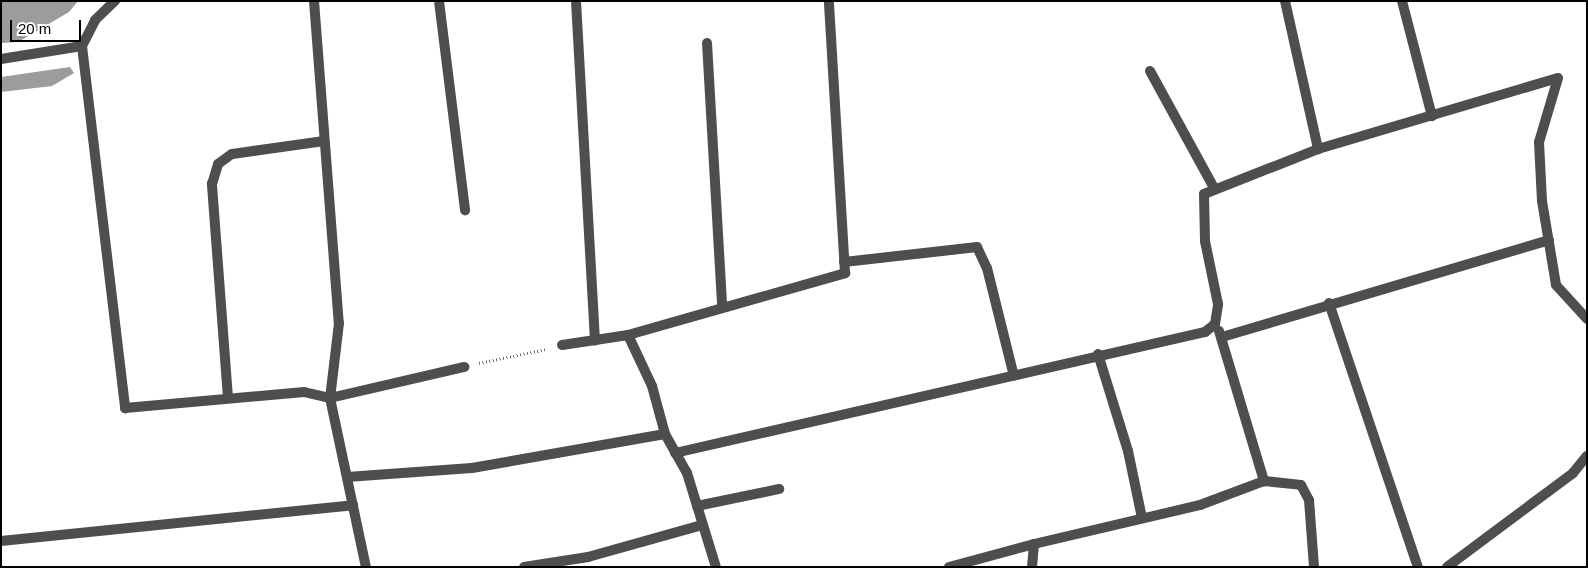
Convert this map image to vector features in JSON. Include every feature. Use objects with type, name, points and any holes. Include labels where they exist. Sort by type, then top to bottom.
[{"type":"street","points":[[115,1],[95,20],[82,46],[126,408],[304,392],[330,398],[464,367]]},
{"type":"street","points":[[314,1],[338,323],[330,398],[366,567]]},
{"type":"street","points":[[439,1],[465,210]]},
{"type":"street","points":[[576,1],[595,340]]},
{"type":"street","points":[[562,345],[628,335],[722,306],[845,273],[829,1]]},
{"type":"street","points":[[1286,1],[1318,149]]},
{"type":"street","points":[[1402,1],[1432,116]]},
{"type":"street","points":[[707,43],[722,306]]},
{"type":"street","points":[[1,59],[82,46]]},
{"type":"street","points":[[1150,71],[1214,188]]},
{"type":"street","points":[[1264,481],[1222,337],[1215,324],[1218,304],[1205,241],[1204,194],[1214,188],[1318,149],[1558,78],[1539,142],[1549,240],[1556,285],[1587,319]]},
{"type":"street","points":[[228,398],[212,184],[218,164],[232,154],[324,141]]},
{"type":"street","points":[[1222,337],[1330,303],[1549,240]]},
{"type":"street","points":[[844,262],[977,248],[987,268],[1014,376]]},
{"type":"street","points":[[1330,303],[1418,567]]},
{"type":"street","points":[[675,453],[1014,376],[1098,354],[1205,332],[1215,324]]},
{"type":"street","points":[[628,335],[652,386],[665,434],[697,506],[716,567]]},
{"type":"street","points":[[1098,354],[1128,451],[1142,518]]},
{"type":"street","points":[[347,477],[472,468],[665,434]]},
{"type":"street","points":[[1447,567],[1574,473],[1587,456]]},
{"type":"street","points":[[949,567],[1034,544],[1200,505],[1264,481],[1301,485],[1312,519],[1314,567]]},
{"type":"street","points":[[697,506],[779,489]]},
{"type":"street","points":[[1,541],[353,505]]},
{"type":"street","points":[[524,567],[588,557],[702,525]]},
{"type":"street","points":[[1032,567],[1034,544]]},
{"type":"path","points":[[464,367],[562,345]]},
{"type":"shaded area","points":[[1,1],[78,1],[69,12],[18,42],[1,43]]},
{"type":"shaded area","points":[[70,67],[74,73],[52,86],[1,92],[1,77]]}]
